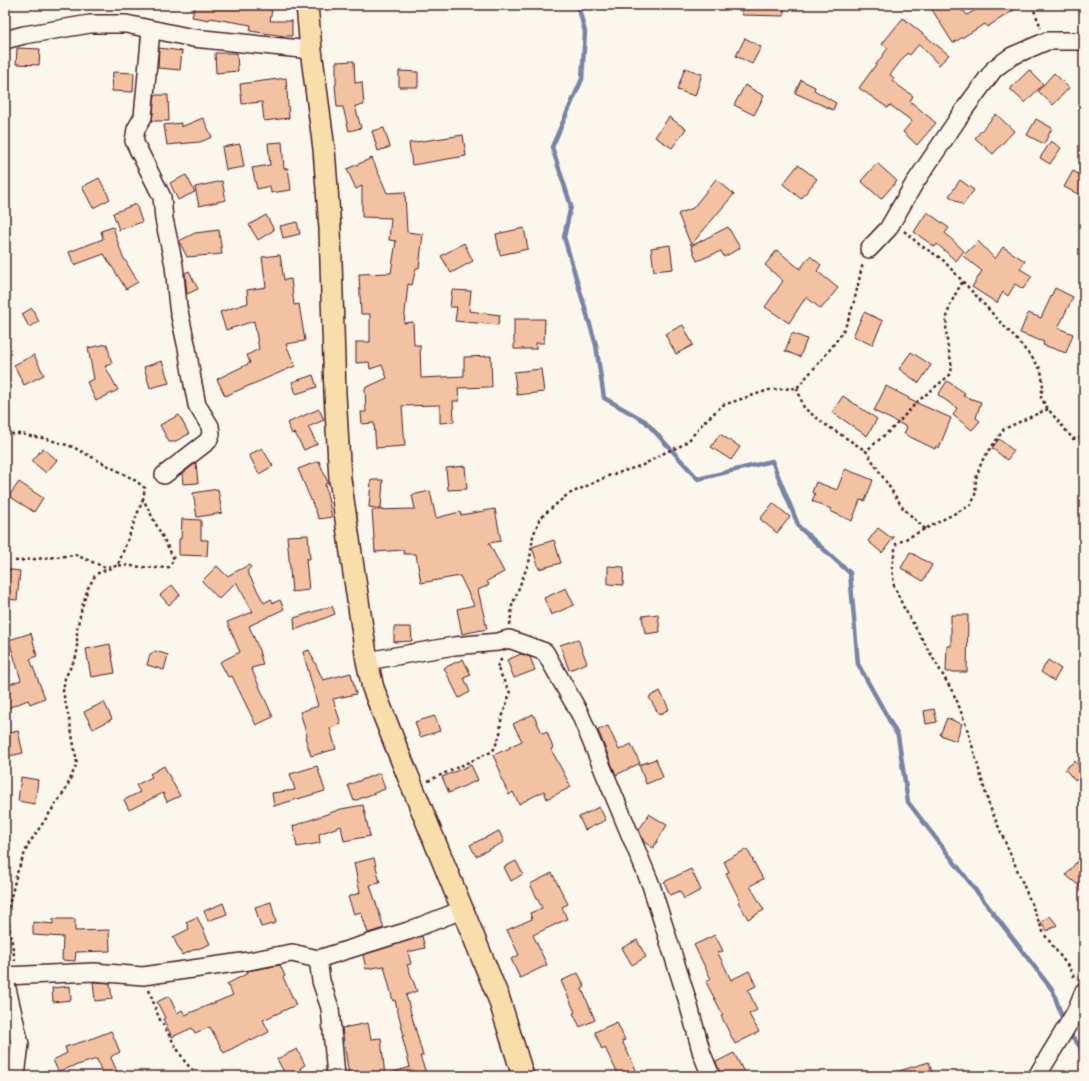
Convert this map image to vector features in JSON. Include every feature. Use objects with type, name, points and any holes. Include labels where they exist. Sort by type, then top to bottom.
[{"type":"main road","points":[[307,5],[311,50],[324,148],[340,479],[367,661],[374,688],[413,788],[499,999],[523,1076]]},
{"type":"street","points":[[5,40],[24,35],[90,24],[126,24],[193,38],[311,50]]},
{"type":"street","points":[[151,30],[143,117],[136,129],[134,141],[162,197],[174,265],[178,307],[187,348],[194,392],[197,405],[210,426],[211,434],[208,440],[164,475]]},
{"type":"street","points":[[869,249],[893,222],[914,184],[966,107],[995,68],[1012,56],[1046,42],[1084,41]]},
{"type":"street","points":[[367,661],[454,646],[498,642],[509,639],[545,652],[580,714],[651,885],[687,999],[702,1054],[712,1076]]},
{"type":"street","points":[[16,1076],[20,1044],[9,977],[94,972],[143,976],[249,961],[292,953],[318,958],[408,931],[462,910]]},
{"type":"street","points":[[318,958],[321,981],[330,1008],[336,1076]]},
{"type":"street","points":[[1037,1076],[1075,1013],[1083,992]]},
{"type":"path","points":[[1032,5],[1046,42]]},
{"type":"path","points":[[893,222],[920,245],[942,259],[1016,339],[1041,370],[1044,383],[1041,398],[1048,410],[1073,439],[1084,437]]},
{"type":"path","points":[[413,788],[493,751],[500,735],[501,721],[510,693],[497,667],[505,655],[509,639],[512,606],[530,558],[533,536],[540,518],[567,495],[608,476],[643,465],[666,452],[679,447],[689,440],[704,422],[723,405],[769,390],[797,388],[839,337],[845,327],[866,253],[869,249]]},
{"type":"path","points":[[866,451],[894,427],[918,402],[951,374],[952,367],[947,340],[947,310],[963,281]]},
{"type":"path","points":[[797,388],[804,408],[826,425],[866,451],[903,508],[925,529]]},
{"type":"path","points":[[1048,410],[1004,429],[982,460],[976,478],[975,496],[971,505],[896,544],[892,567],[894,586],[903,606],[957,701],[968,731],[989,805],[1044,934],[1070,969],[1083,992]]},
{"type":"path","points":[[5,434],[20,434],[47,439],[73,447],[134,479],[145,488],[143,499],[118,565],[96,574],[88,588],[77,629],[77,655],[65,678],[63,692],[77,763],[66,789],[28,845],[17,873],[7,913],[13,945],[9,977]]},
{"type":"path","points":[[15,561],[76,555],[104,567],[118,565],[156,568],[169,567],[174,559],[143,499]]},
{"type":"path","points":[[143,976],[159,1018],[185,1062],[198,1076]]},
{"type":"building","points":[[195,5],[237,5],[272,10],[270,21],[292,21],[292,36],[250,31],[251,25],[210,18],[209,20],[192,17]]},
{"type":"building","points":[[742,5],[784,5],[784,16],[742,15]]},
{"type":"building","points":[[929,5],[958,5],[961,11],[963,10],[967,15],[984,5],[1022,5],[987,27],[985,24],[953,43]]},
{"type":"building","points":[[903,18],[949,55],[939,65],[919,44],[910,55],[907,53],[890,75],[894,78],[892,81],[913,96],[910,101],[936,123],[917,145],[903,132],[912,121],[890,105],[888,108],[859,88],[888,48],[882,44]]},
{"type":"building","points":[[745,38],[761,47],[752,64],[736,56]]},
{"type":"building","points":[[17,48],[40,49],[39,65],[16,64]]},
{"type":"building","points":[[159,48],[182,51],[180,70],[158,68]]},
{"type":"building","points":[[215,53],[237,53],[238,71],[216,73]]},
{"type":"building","points":[[354,61],[355,83],[362,82],[364,105],[355,106],[361,128],[349,131],[343,107],[337,107],[335,85],[336,62]]},
{"type":"building","points":[[685,68],[702,74],[695,96],[677,90]]},
{"type":"building","points":[[1029,70],[1043,84],[1025,103],[1010,89]]},
{"type":"building","points":[[399,71],[418,72],[418,87],[399,87]]},
{"type":"building","points":[[113,72],[134,73],[133,92],[112,91]]},
{"type":"building","points":[[1054,73],[1069,88],[1053,105],[1038,91]]},
{"type":"building","points":[[286,78],[289,118],[264,121],[262,102],[242,104],[240,84]]},
{"type":"building","points":[[801,80],[815,87],[814,90],[836,103],[833,110],[795,93]]},
{"type":"building","points":[[745,85],[764,96],[754,115],[734,105]]},
{"type":"building","points":[[155,95],[168,95],[169,121],[152,121]]},
{"type":"building","points":[[996,114],[1014,131],[993,154],[975,138]]},
{"type":"building","points":[[669,117],[686,129],[672,148],[655,137]]},
{"type":"building","points":[[203,118],[212,137],[200,142],[167,145],[164,125],[181,123],[181,127]]},
{"type":"building","points":[[1036,119],[1052,128],[1044,144],[1027,135]]},
{"type":"building","points":[[384,128],[390,147],[378,151],[372,131]]},
{"type":"building","points":[[463,135],[466,156],[412,165],[409,143]]},
{"type":"building","points":[[1051,141],[1061,148],[1050,164],[1040,158]]},
{"type":"building","points":[[282,142],[284,169],[288,168],[291,190],[271,193],[270,186],[257,189],[252,168],[270,165],[268,143]]},
{"type":"building","points":[[240,144],[244,167],[226,170],[222,147]]},
{"type":"building","points":[[372,158],[387,193],[405,192],[407,232],[423,234],[419,268],[416,268],[412,285],[408,284],[404,323],[413,322],[414,345],[420,345],[421,378],[464,376],[464,357],[491,356],[492,387],[458,388],[459,401],[453,401],[454,422],[440,423],[440,405],[402,406],[405,446],[376,448],[374,423],[362,424],[361,412],[366,412],[365,388],[387,378],[382,365],[370,369],[369,362],[356,363],[356,342],[370,342],[370,314],[361,314],[359,274],[391,273],[396,241],[389,240],[391,218],[362,217],[362,186],[356,189],[347,169]]},
{"type":"building","points":[[877,163],[897,181],[881,199],[861,181]]},
{"type":"building","points":[[798,165],[817,179],[801,199],[783,184]]},
{"type":"building","points":[[1073,171],[1084,177],[1084,188],[1080,195],[1064,187]]},
{"type":"building","points":[[186,175],[195,192],[178,200],[170,183]]},
{"type":"building","points":[[99,178],[110,199],[93,208],[82,187]]},
{"type":"building","points":[[716,179],[734,194],[691,245],[678,214],[693,208]]},
{"type":"building","points":[[960,180],[974,190],[963,205],[949,196]]},
{"type":"building","points":[[222,181],[226,200],[199,206],[195,187]]},
{"type":"building","points":[[136,204],[142,222],[119,230],[113,213]]},
{"type":"building","points":[[927,212],[949,228],[945,233],[964,251],[956,261],[937,244],[935,247],[914,232]]},
{"type":"building","points":[[266,215],[274,230],[258,240],[249,225]]},
{"type":"building","points":[[297,222],[300,234],[283,238],[280,226]]},
{"type":"building","points":[[113,227],[122,255],[138,282],[126,289],[104,254],[74,265],[69,252],[103,239],[101,231]]},
{"type":"building","points":[[728,227],[740,248],[724,257],[721,251],[697,261],[691,246]]},
{"type":"building","points":[[524,228],[528,249],[500,255],[496,234]]},
{"type":"building","points":[[219,230],[222,254],[187,257],[179,241],[195,233]]},
{"type":"building","points":[[978,241],[995,259],[1003,247],[1025,261],[1020,269],[1032,276],[1023,289],[1015,284],[1008,296],[1003,292],[997,303],[972,287],[982,271],[963,256]]},
{"type":"building","points":[[464,243],[473,261],[451,273],[441,256]]},
{"type":"building","points":[[670,245],[673,269],[654,271],[651,248]]},
{"type":"building","points":[[777,250],[800,269],[810,256],[821,265],[817,271],[838,288],[821,309],[806,297],[789,323],[765,307],[783,281],[765,265]]},
{"type":"building","points":[[280,255],[284,280],[291,279],[294,305],[299,304],[305,341],[286,344],[295,366],[225,396],[217,379],[250,363],[247,355],[259,349],[254,321],[226,330],[220,312],[248,303],[247,290],[266,287],[262,257]]},
{"type":"building","points":[[189,271],[198,289],[187,294],[185,273]]},
{"type":"building","points":[[1055,288],[1073,297],[1058,328],[1073,334],[1066,353],[1043,345],[1044,342],[1020,333],[1028,313],[1041,318]]},
{"type":"building","points":[[452,290],[471,291],[469,311],[500,315],[498,325],[455,321],[457,307],[450,307]]},
{"type":"building","points":[[32,308],[39,322],[29,327],[22,314]]},
{"type":"building","points":[[864,312],[883,321],[872,345],[853,336]]},
{"type":"building","points":[[514,319],[545,319],[544,343],[536,343],[536,349],[514,349]]},
{"type":"building","points":[[683,325],[693,345],[676,354],[665,334]]},
{"type":"building","points":[[792,333],[807,339],[800,357],[785,351]]},
{"type":"building","points":[[107,344],[112,364],[105,366],[118,390],[96,401],[87,382],[94,379],[88,348]]},
{"type":"building","points":[[911,352],[931,365],[919,383],[899,369]]},
{"type":"building","points":[[34,355],[44,375],[24,385],[14,365]]},
{"type":"building","points":[[162,361],[169,383],[150,388],[144,367]]},
{"type":"building","points":[[541,369],[544,392],[517,395],[514,372]]},
{"type":"building","points":[[313,375],[317,387],[296,394],[292,382]]},
{"type":"building","points":[[947,381],[965,393],[963,396],[981,402],[976,418],[980,421],[972,430],[953,415],[957,408],[938,395]]},
{"type":"building","points":[[886,386],[909,398],[908,399],[951,418],[939,448],[936,446],[935,449],[904,434],[907,427],[874,411]]},
{"type":"building","points":[[843,396],[877,419],[867,436],[832,412]]},
{"type":"building","points":[[319,409],[324,420],[308,427],[317,444],[304,450],[295,433],[292,434],[287,423]]},
{"type":"building","points":[[179,415],[189,434],[174,442],[169,442],[160,425]]},
{"type":"building","points":[[720,434],[740,447],[731,460],[711,447]]},
{"type":"building","points":[[999,439],[1014,451],[1007,460],[992,448]]},
{"type":"building","points":[[43,448],[57,460],[46,473],[32,461]]},
{"type":"building","points":[[262,448],[273,466],[259,474],[249,455]]},
{"type":"building","points":[[319,461],[328,483],[325,484],[332,517],[319,519],[298,469]]},
{"type":"building","points":[[196,463],[198,483],[183,484],[182,474]]},
{"type":"building","points":[[465,466],[467,489],[448,490],[446,468]]},
{"type":"building","points":[[845,469],[873,480],[865,501],[860,500],[852,521],[830,511],[831,509],[812,501],[815,494],[812,492],[816,482],[837,490]]},
{"type":"building","points":[[371,480],[383,480],[381,509],[369,507]]},
{"type":"building","points":[[19,482],[43,498],[34,512],[9,496]]},
{"type":"building","points":[[218,489],[222,513],[197,517],[193,493]]},
{"type":"building","points":[[430,491],[436,518],[460,512],[461,515],[495,509],[501,541],[489,543],[504,572],[487,581],[489,585],[478,590],[487,629],[462,634],[457,609],[474,605],[460,576],[421,583],[416,554],[404,554],[403,550],[375,552],[372,510],[415,509],[412,495]]},
{"type":"building","points":[[773,503],[790,517],[777,533],[760,519]]},
{"type":"building","points":[[182,519],[201,520],[201,540],[208,540],[207,556],[179,555],[179,539],[181,539]]},
{"type":"building","points":[[878,528],[890,537],[894,537],[882,553],[868,541]]},
{"type":"building","points":[[308,535],[310,559],[306,559],[309,590],[292,592],[287,536]]},
{"type":"building","points":[[554,540],[561,563],[539,569],[532,547]]},
{"type":"building","points":[[910,552],[932,565],[923,581],[901,568]]},
{"type":"building","points":[[249,565],[251,567],[247,571],[264,603],[271,599],[273,603],[280,600],[284,609],[249,626],[258,647],[263,665],[251,668],[273,717],[256,725],[232,676],[228,677],[220,662],[240,652],[227,622],[253,612],[236,582],[219,599],[202,581],[217,566],[227,576]]},
{"type":"building","points":[[608,566],[624,567],[623,585],[608,584]]},
{"type":"building","points":[[5,569],[20,571],[17,600],[5,599]]},
{"type":"building","points":[[172,585],[180,595],[169,605],[160,595]]},
{"type":"building","points":[[566,588],[574,605],[551,615],[544,598]]},
{"type":"building","points":[[332,606],[335,614],[295,630],[294,618]]},
{"type":"building","points":[[658,614],[660,632],[645,634],[642,616]]},
{"type":"building","points":[[951,615],[968,615],[967,672],[946,672],[947,646],[951,646]]},
{"type":"building","points":[[394,627],[411,627],[412,641],[394,642]]},
{"type":"building","points":[[31,633],[37,656],[30,659],[45,698],[30,704],[28,700],[8,708],[5,699],[5,686],[21,680],[9,640]]},
{"type":"building","points":[[578,639],[587,663],[569,670],[560,645]]},
{"type":"building","points":[[110,644],[115,673],[91,677],[86,649]]},
{"type":"building","points":[[309,650],[323,680],[351,673],[356,694],[333,699],[341,724],[330,728],[336,749],[311,756],[305,737],[307,736],[300,712],[318,706],[303,652]]},
{"type":"building","points":[[156,651],[168,655],[164,670],[147,665],[150,654]]},
{"type":"building","points":[[521,654],[530,657],[535,670],[514,678],[507,660]]},
{"type":"building","points":[[463,659],[471,675],[464,678],[470,692],[459,698],[444,668]]},
{"type":"building","points":[[1048,660],[1061,669],[1054,681],[1041,672]]},
{"type":"building","points":[[660,691],[669,709],[659,715],[649,697]]},
{"type":"building","points":[[104,702],[112,719],[93,729],[84,712]]},
{"type":"building","points":[[934,709],[937,722],[926,724],[924,711]]},
{"type":"building","points":[[533,714],[542,733],[547,732],[553,748],[551,749],[571,787],[547,799],[544,791],[519,804],[513,792],[509,795],[499,774],[501,773],[493,755],[522,741],[513,724]]},
{"type":"building","points":[[435,716],[440,731],[420,737],[415,722]]},
{"type":"building","points":[[947,718],[962,724],[956,741],[940,735]]},
{"type":"building","points":[[608,726],[619,750],[631,744],[640,763],[616,775],[598,730]]},
{"type":"building","points":[[18,731],[23,753],[5,757],[5,734]]},
{"type":"building","points":[[656,759],[663,777],[646,784],[639,765]]},
{"type":"building","points":[[1075,761],[1084,773],[1075,781],[1065,769]]},
{"type":"building","points":[[471,765],[478,780],[449,793],[442,777]]},
{"type":"building","points":[[164,766],[180,796],[167,802],[163,793],[129,810],[124,800],[140,792],[136,785],[152,777],[150,774]]},
{"type":"building","points":[[317,766],[325,791],[274,806],[272,793],[295,790],[290,774]]},
{"type":"building","points":[[380,773],[385,789],[354,801],[348,785]]},
{"type":"building","points":[[21,777],[38,780],[35,804],[18,801]]},
{"type":"building","points":[[363,805],[370,836],[344,841],[341,826],[319,834],[320,843],[297,847],[293,826],[341,809]]},
{"type":"building","points":[[599,807],[606,820],[585,830],[579,817]]},
{"type":"building","points":[[649,814],[667,825],[653,848],[644,842],[639,830]]},
{"type":"building","points":[[499,831],[504,842],[476,856],[470,845]]},
{"type":"building","points":[[747,849],[763,879],[750,886],[764,910],[748,919],[738,902],[740,901],[726,873],[729,872],[724,861]]},
{"type":"building","points":[[1084,853],[1084,890],[1066,875]]},
{"type":"building","points":[[374,858],[380,883],[370,885],[384,928],[368,933],[361,912],[354,914],[348,897],[360,893],[354,863]]},
{"type":"building","points":[[516,861],[523,874],[511,881],[504,867]]},
{"type":"building","points":[[691,869],[701,890],[684,899],[680,891],[670,895],[664,882]]},
{"type":"building","points":[[552,873],[568,904],[562,907],[567,919],[533,935],[547,965],[520,978],[511,959],[519,955],[507,930],[532,919],[530,913],[542,908],[530,884]]},
{"type":"building","points":[[271,902],[276,923],[261,927],[255,907]]},
{"type":"building","points":[[223,903],[227,914],[208,921],[204,911]]},
{"type":"building","points":[[1050,916],[1057,925],[1047,931],[1041,922]]},
{"type":"building","points":[[197,917],[210,944],[182,955],[173,937],[189,929],[186,922]]},
{"type":"building","points":[[53,919],[75,919],[75,931],[109,930],[110,951],[76,952],[75,961],[62,960],[63,937],[33,935],[33,922],[53,924]]},
{"type":"building","points":[[715,935],[723,951],[718,953],[731,980],[749,971],[756,986],[748,990],[757,1010],[749,1014],[759,1032],[735,1044],[721,1016],[723,1015],[706,982],[711,979],[694,945]]},
{"type":"building","points":[[422,936],[425,948],[408,952],[411,964],[407,965],[417,991],[406,995],[423,1056],[420,1056],[426,1073],[419,1076],[388,1076],[388,1074],[410,1067],[402,1036],[404,1036],[395,1000],[393,1001],[384,966],[366,969],[363,955]]},
{"type":"building","points":[[637,940],[646,957],[632,965],[622,948]]},
{"type":"building","points":[[280,965],[285,976],[283,977],[296,1005],[263,1020],[269,1032],[251,1041],[250,1039],[224,1053],[210,1027],[195,1033],[192,1028],[172,1037],[157,1002],[169,996],[177,1013],[182,1010],[185,1015],[233,995],[227,984],[248,973],[247,971]]},
{"type":"building","points":[[578,973],[585,987],[582,989],[595,1020],[580,1027],[561,981]]},
{"type":"building","points":[[93,982],[110,983],[112,999],[95,1001]]},
{"type":"building","points":[[70,986],[71,1000],[53,1002],[52,988]]},
{"type":"building","points":[[617,1022],[625,1040],[622,1041],[639,1076],[619,1076],[605,1048],[602,1050],[595,1032]]},
{"type":"building","points":[[368,1023],[371,1039],[381,1038],[385,1076],[349,1076],[342,1028]]},
{"type":"building","points":[[111,1031],[120,1052],[111,1058],[119,1076],[103,1076],[97,1059],[58,1071],[53,1060],[67,1053],[65,1047]]},
{"type":"building","points":[[297,1049],[305,1065],[300,1068],[302,1076],[286,1076],[277,1059]]},
{"type":"building","points":[[734,1053],[746,1076],[721,1076],[716,1062]]},
{"type":"building","points":[[929,1062],[933,1076],[893,1076],[892,1073]]},
{"type":"waterway","points":[[578,5],[585,32],[582,79],[552,147],[571,206],[564,237],[596,345],[604,398],[645,421],[698,479],[772,461],[799,527],[850,573],[858,664],[898,736],[908,802],[1053,991],[1064,1023]]},
{"type":"waterway","points":[[1068,1031],[1084,1052]]}]
